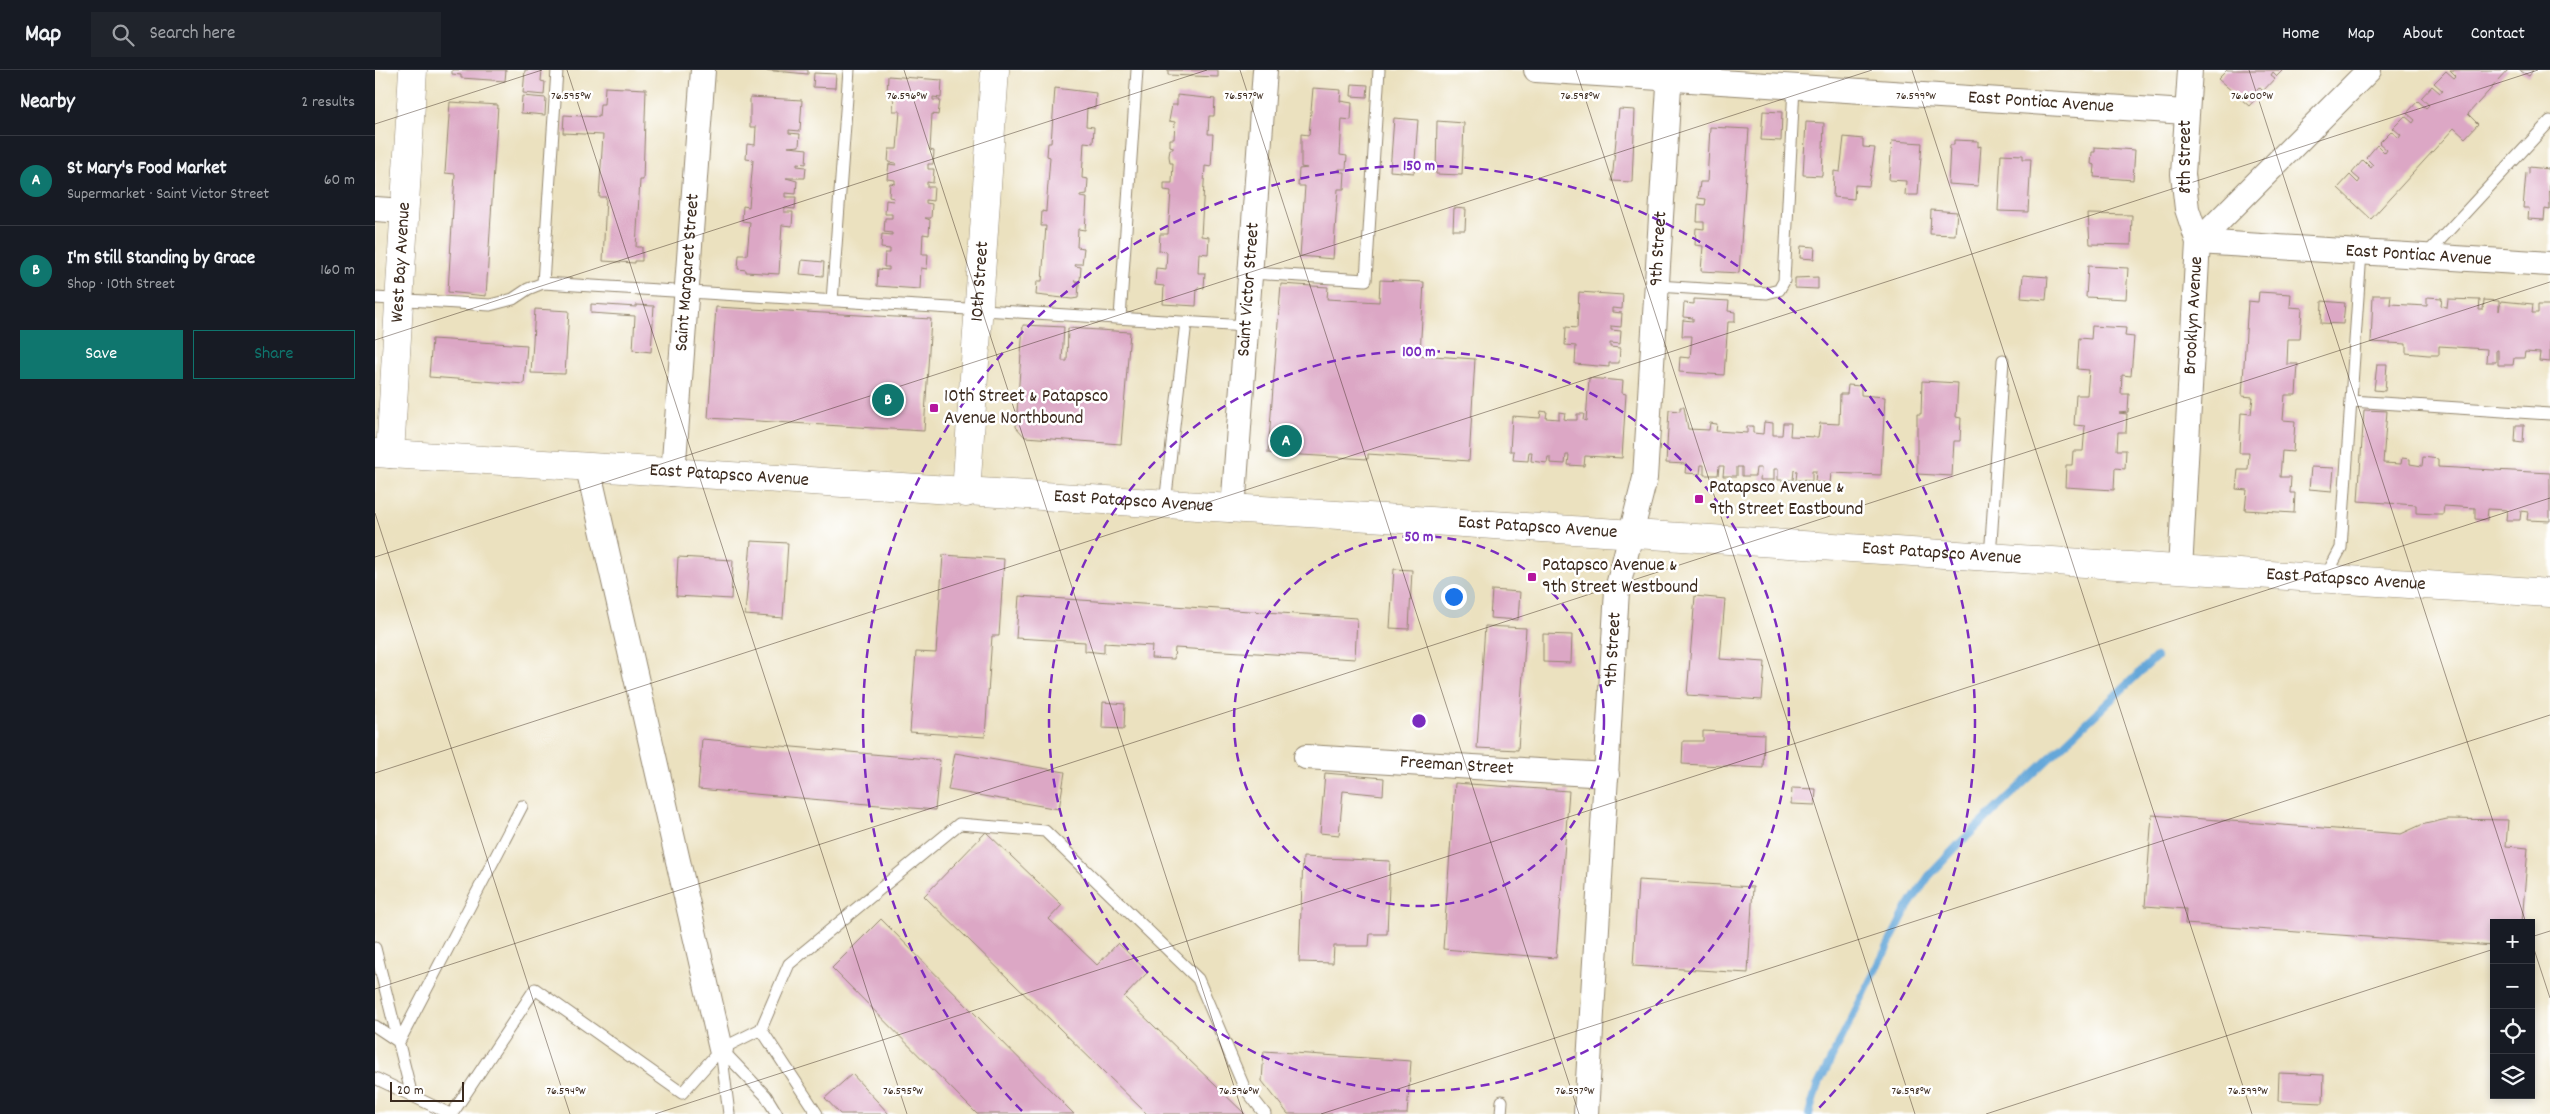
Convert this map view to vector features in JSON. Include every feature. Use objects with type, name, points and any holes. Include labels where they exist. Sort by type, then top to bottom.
[{"type":"main road","name":"West Bay Avenue","points":[[382,454],[387,299],[405,211],[413,70]]},
{"type":"main road","name":"10th Street","points":[[966,493],[995,70]]},
{"type":"main road","name":"East Patapsco Avenue","points":[[382,454],[1165,506],[2550,593]]},
{"type":"street","name":"Saint Margaret Street","points":[[673,474],[703,70]]},
{"type":"street","name":"Saint Victor Street","points":[[1233,510],[1265,70]]},
{"type":"street","name":"East Pontiac Avenue","points":[[1536,70],[1670,74],[1794,87],[2186,112]]},
{"type":"street","name":"8th Street","points":[[2190,70],[2183,174],[2187,209],[2198,242]]},
{"type":"street","name":"Brooklyn Avenue","points":[[2180,570],[2198,242],[2369,70]]},
{"type":"street","name":"9th Street","points":[[1586,1114],[1617,590],[1645,478],[1670,74]]},
{"type":"street","points":[[375,209],[405,211]]},
{"type":"street","name":"East Pontiac Avenue","points":[[2198,242],[2550,264]]},
{"type":"street","points":[[588,468],[721,1049]]},
{"type":"street","name":"Freeman Street","points":[[1306,757],[1607,775]]},
{"type":"lane","points":[[543,283],[557,70]]},
{"type":"lane","points":[[832,301],[849,70]]},
{"type":"lane","points":[[1120,318],[1137,70]]},
{"type":"lane","points":[[1251,273],[1366,280],[1379,70]]},
{"type":"lane","points":[[1657,286],[1767,293],[1779,290],[1784,281],[1794,87]]},
{"type":"lane","points":[[2425,256],[2550,120]]},
{"type":"lane","points":[[2324,579],[2341,548],[2361,252]]},
{"type":"lane","points":[[387,299],[491,305],[513,299],[528,289],[543,283],[1246,326]]},
{"type":"lane","points":[[1165,506],[1186,322]]},
{"type":"lane","points":[[1990,558],[2003,360]]},
{"type":"lane","points":[[2351,401],[2550,414]]},
{"type":"lane","points":[[399,1042],[522,806]]},
{"type":"lane","points":[[375,1078],[451,1114],[535,989],[682,1093],[721,1049],[761,1029],[789,964],[959,824],[1045,831],[1198,979],[1244,1088],[1265,1114]]},
{"type":"lane","points":[[375,948],[413,1096]]},
{"type":"lane","points":[[375,1026],[399,1042]]},
{"type":"lane","points":[[761,1029],[817,1114]]},
{"type":"lane","points":[[721,1049],[729,1114]]},
{"type":"lane","points":[[721,1049],[766,1096],[777,1114]]},
{"type":"lane","points":[[1501,1114],[1502,1102]]},
{"type":"building","points":[[452,70],[506,70],[505,81],[461,78],[461,75],[452,74]]},
{"type":"building","points":[[525,70],[542,70],[541,81],[545,82],[544,95],[523,93]]},
{"type":"building","points":[[763,70],[808,70],[808,74]]},
{"type":"building","points":[[1168,70],[1218,70],[1218,77],[1168,75]]},
{"type":"building","points":[[2227,70],[2283,70],[2277,76],[2273,72],[2271,75],[2275,78],[2263,91],[2259,87],[2257,90],[2261,93],[2249,106],[2218,79]]},
{"type":"building","points":[[2450,70],[2508,70],[2468,114],[2478,124],[2465,138],[2454,128],[2371,219],[2338,188],[2350,175],[2358,183],[2360,180],[2352,173],[2363,160],[2371,168],[2373,165],[2366,158],[2377,145],[2385,153],[2387,150],[2379,143],[2391,131],[2399,138],[2401,135],[2393,128],[2405,116],[2413,123],[2415,120],[2407,113],[2418,101],[2426,108],[2429,105],[2421,98],[2432,86],[2440,93],[2443,91],[2434,83],[2446,71],[2454,78],[2456,76]]},
{"type":"building","points":[[2519,70],[2533,70],[2529,76]]},
{"type":"building","points":[[814,73],[836,74],[835,88],[813,87]]},
{"type":"building","points":[[888,76],[942,80],[941,98],[933,97],[933,100],[940,100],[938,115],[932,114],[930,150],[934,151],[933,164],[928,164],[928,169],[934,169],[933,183],[927,182],[927,187],[934,187],[933,201],[926,200],[926,203],[932,204],[931,218],[925,218],[930,220],[929,235],[923,234],[922,254],[928,254],[927,269],[921,268],[920,289],[877,286],[878,269],[889,270],[889,267],[884,267],[885,253],[890,253],[890,249],[881,248],[882,234],[892,235],[892,233],[884,232],[885,218],[892,218],[892,214],[885,214],[886,200],[893,201],[894,198],[889,197],[890,183],[895,184],[895,180],[887,179],[889,164],[896,165],[896,163],[888,162],[889,149],[897,149],[900,111],[893,111],[894,94],[887,94]]},
{"type":"building","points":[[1352,84],[1368,85],[1367,97],[1351,96]]},
{"type":"building","points":[[605,87],[646,89],[643,180],[640,180],[636,247],[642,247],[642,261],[635,261],[635,263],[603,261],[606,197],[599,197],[603,135],[563,133],[564,115],[599,117],[600,104],[604,104]]},
{"type":"building","points":[[1055,88],[1096,93],[1095,108],[1087,108],[1086,126],[1094,127],[1093,143],[1084,142],[1082,178],[1088,179],[1087,194],[1080,195],[1080,197],[1087,198],[1085,230],[1078,229],[1077,247],[1084,248],[1082,264],[1076,264],[1075,266],[1081,267],[1080,281],[1074,281],[1079,283],[1078,298],[1072,299],[1036,295],[1037,281],[1042,281],[1046,226],[1041,226],[1042,211],[1046,212],[1050,157],[1047,156],[1048,143],[1051,143]]},
{"type":"building","points":[[1313,88],[1341,90],[1340,101],[1352,103],[1351,120],[1342,119],[1340,155],[1347,156],[1346,169],[1339,169],[1339,172],[1345,172],[1344,189],[1338,189],[1333,259],[1300,256],[1305,186],[1298,186],[1299,169],[1307,168],[1301,167],[1301,134],[1309,135]]},
{"type":"building","points":[[1177,95],[1215,99],[1214,116],[1209,116],[1208,134],[1213,134],[1211,167],[1205,166],[1201,236],[1209,237],[1208,254],[1199,253],[1198,273],[1205,273],[1204,288],[1197,288],[1196,306],[1163,304],[1164,286],[1155,285],[1156,268],[1166,269],[1167,252],[1159,251],[1160,234],[1168,234],[1171,191],[1164,190],[1164,183],[1172,183],[1173,163],[1170,163],[1169,156],[1170,149],[1173,149],[1170,146],[1170,139],[1174,139],[1175,122],[1169,121],[1172,105],[1177,105]]},
{"type":"building","points":[[522,96],[546,98],[545,115],[521,113]]},
{"type":"building","points":[[750,97],[802,100],[800,131],[789,130],[789,133],[800,134],[799,146],[788,147],[807,149],[806,164],[797,163],[797,166],[806,167],[805,178],[786,178],[797,181],[796,194],[785,193],[785,197],[796,197],[795,209],[784,208],[784,212],[793,212],[792,226],[782,225],[779,274],[746,272],[746,270],[738,269],[739,255],[747,255],[750,222],[742,221],[743,206],[749,207],[753,160],[746,159],[747,144],[755,145],[756,127],[750,127]]},
{"type":"building","points":[[450,102],[498,105],[486,296],[448,292],[455,174],[445,173]]},
{"type":"building","points":[[1619,109],[1635,110],[1632,182],[1612,181]]},
{"type":"building","points":[[1763,111],[1782,112],[1781,141],[1761,140]]},
{"type":"building","points":[[1394,118],[1418,120],[1414,173],[1390,171]]},
{"type":"building","points":[[1437,121],[1464,123],[1462,175],[1436,174]]},
{"type":"building","points":[[1806,122],[1824,123],[1822,176],[1803,175]]},
{"type":"building","points":[[1710,127],[1749,129],[1739,273],[1701,271],[1703,246],[1695,245],[1696,228],[1704,229],[1704,222],[1697,222],[1698,204],[1705,205],[1706,199],[1698,198],[1700,182],[1707,182]]},
{"type":"building","points":[[1844,137],[1863,139],[1863,147],[1875,148],[1869,186],[1855,185],[1854,199],[1833,197],[1834,171],[1840,172]]},
{"type":"building","points":[[1954,140],[1978,141],[1978,147],[1981,146],[1978,186],[1948,184],[1950,145],[1954,145]]},
{"type":"building","points":[[1892,141],[1922,143],[1918,195],[1905,195],[1906,181],[1889,180]]},
{"type":"building","points":[[2095,147],[2135,150],[2133,180],[2094,177],[2095,165],[2091,164],[2092,152],[2095,152]]},
{"type":"building","points":[[2001,154],[2023,155],[2023,159],[2031,159],[2028,212],[1998,211]]},
{"type":"building","points":[[2529,167],[2549,169],[2550,210],[2545,209],[2544,220],[2528,219],[2529,208],[2523,208],[2526,173],[2529,174]]},
{"type":"building","points":[[1454,208],[1466,209],[1465,230],[1453,230]]},
{"type":"building","points":[[1931,210],[1957,212],[1955,235],[1930,234]]},
{"type":"building","points":[[2088,214],[2132,215],[2131,245],[2090,244]]},
{"type":"building","points":[[1801,246],[1815,247],[1814,259],[1800,258]]},
{"type":"building","points":[[802,260],[824,262],[823,276],[800,274]]},
{"type":"building","points":[[2088,266],[2128,268],[2126,299],[2086,297]]},
{"type":"building","points":[[2023,275],[2048,277],[2046,300],[2021,298]]},
{"type":"building","points":[[1818,277],[1818,289],[1795,288],[1795,278]]},
{"type":"building","points":[[1380,280],[1424,282],[1420,355],[1475,359],[1469,461],[1368,454],[1368,459],[1268,453],[1281,284],[1328,287],[1327,299],[1379,302]]},
{"type":"building","points":[[1579,292],[1623,295],[1622,309],[1612,308],[1612,312],[1622,313],[1621,327],[1611,326],[1611,330],[1621,331],[1620,344],[1610,343],[1610,347],[1620,348],[1619,363],[1609,363],[1609,367],[1575,364],[1576,346],[1565,345],[1566,327],[1577,328]]},
{"type":"building","points":[[2259,292],[2291,294],[2290,307],[2302,308],[2300,339],[2288,339],[2287,364],[2298,364],[2296,395],[2285,395],[2283,420],[2295,421],[2293,452],[2282,451],[2280,477],[2291,477],[2290,493],[2295,493],[2294,513],[2245,510],[2247,490],[2236,489],[2238,470],[2248,470],[2249,453],[2239,453],[2241,413],[2251,414],[2253,397],[2242,396],[2248,301],[2258,302]]},
{"type":"building","points":[[2373,295],[2391,295],[2390,304],[2427,306],[2427,297],[2442,298],[2441,305],[2445,307],[2447,307],[2448,299],[2480,300],[2479,310],[2483,310],[2484,300],[2499,301],[2499,311],[2501,301],[2533,304],[2532,313],[2538,313],[2538,305],[2550,305],[2550,362],[2539,361],[2540,353],[2525,352],[2524,358],[2514,358],[2513,365],[2498,365],[2498,350],[2496,350],[2496,362],[2486,362],[2487,349],[2439,346],[2439,355],[2428,355],[2406,353],[2406,344],[2371,342]]},
{"type":"building","points":[[1694,299],[1729,301],[1728,311],[1735,312],[1735,322],[1728,322],[1724,375],[1679,372],[1680,357],[1690,358],[1692,336],[1682,336],[1683,320],[1693,321],[1693,318],[1683,317],[1684,303],[1694,304]]},
{"type":"building","points":[[2322,301],[2345,303],[2343,324],[2321,323]]},
{"type":"building","points":[[591,304],[636,307],[636,305],[654,306],[651,352],[633,350],[635,316],[591,313]]},
{"type":"building","points":[[716,307],[931,319],[924,431],[708,418]]},
{"type":"building","points":[[535,309],[569,311],[565,374],[531,373]]},
{"type":"building","points":[[1023,325],[1064,327],[1062,361],[1067,361],[1068,328],[1130,332],[1121,444],[1025,437],[1016,427]]},
{"type":"building","points":[[2092,326],[2126,328],[2125,336],[2134,337],[2131,376],[2122,375],[2121,394],[2129,394],[2128,412],[2119,413],[2127,414],[2126,432],[2118,432],[2117,450],[2126,450],[2125,469],[2115,468],[2114,490],[2065,487],[2066,465],[2072,465],[2073,451],[2083,451],[2085,426],[2074,425],[2076,395],[2087,395],[2089,370],[2077,369],[2079,338],[2091,339]]},
{"type":"building","points":[[432,339],[527,345],[524,384],[429,377]]},
{"type":"building","points":[[2377,364],[2387,364],[2385,391],[2374,390]]},
{"type":"building","points":[[1589,378],[1623,381],[1622,393],[1626,394],[1622,458],[1585,456],[1584,466],[1568,465],[1569,455],[1566,455],[1565,464],[1550,463],[1550,457],[1548,457],[1547,463],[1531,461],[1532,452],[1529,452],[1528,461],[1513,460],[1514,451],[1510,451],[1512,416],[1540,418],[1541,411],[1547,412],[1546,418],[1559,419],[1559,412],[1565,413],[1564,419],[1568,420],[1577,420],[1577,414],[1584,414],[1583,420],[1586,421]]},
{"type":"building","points":[[1922,381],[1958,383],[1956,417],[1961,418],[1960,441],[1954,441],[1952,476],[1917,474],[1917,414],[1921,414]]},
{"type":"building","points":[[1848,385],[1861,386],[1861,395],[1885,397],[1881,475],[1831,473],[1830,483],[1815,482],[1816,471],[1812,471],[1812,481],[1796,480],[1797,471],[1794,470],[1793,480],[1778,480],[1778,469],[1774,469],[1774,480],[1760,480],[1761,468],[1756,468],[1755,476],[1742,476],[1742,467],[1737,467],[1737,476],[1723,476],[1724,466],[1719,466],[1718,475],[1704,475],[1704,465],[1701,465],[1700,474],[1685,473],[1686,464],[1666,463],[1669,410],[1680,411],[1680,407],[1684,407],[1688,429],[1709,430],[1710,423],[1717,424],[1716,431],[1747,433],[1747,426],[1753,426],[1753,433],[1763,434],[1764,422],[1773,423],[1773,435],[1782,435],[1783,423],[1791,423],[1790,436],[1818,437],[1820,423],[1839,424],[1840,394],[1847,394]]},
{"type":"building","points":[[2364,410],[2387,411],[2383,463],[2401,464],[2402,458],[2410,459],[2410,464],[2422,466],[2423,457],[2438,459],[2438,467],[2550,473],[2550,521],[2527,520],[2528,512],[2521,511],[2520,520],[2506,520],[2507,510],[2488,509],[2487,520],[2475,519],[2475,508],[2444,506],[2443,514],[2416,513],[2416,505],[2358,501]]},
{"type":"building","points":[[2516,425],[2524,425],[2523,443],[2515,442]]},
{"type":"building","points":[[2311,467],[2334,468],[2332,491],[2309,489]]},
{"type":"building","points":[[751,541],[788,543],[783,618],[745,615]]},
{"type":"building","points":[[943,555],[1004,559],[999,636],[992,636],[985,737],[910,732],[916,652],[936,653]]},
{"type":"building","points":[[678,557],[733,560],[731,599],[676,596]]},
{"type":"building","points":[[1394,569],[1412,570],[1409,629],[1390,628]]},
{"type":"building","points":[[1492,590],[1520,592],[1518,620],[1490,618]]},
{"type":"building","points":[[1019,596],[1357,618],[1355,659],[1175,648],[1174,659],[1151,658],[1152,646],[1104,643],[1104,653],[1085,651],[1085,642],[1016,638]]},
{"type":"building","points":[[1695,596],[1725,599],[1720,659],[1765,662],[1762,700],[1687,695]]},
{"type":"building","points":[[1485,626],[1526,628],[1518,750],[1477,748]]},
{"type":"building","points":[[1543,634],[1572,635],[1571,663],[1543,662]]},
{"type":"building","points":[[1103,702],[1125,704],[1124,729],[1102,728]]},
{"type":"building","points":[[1703,731],[1764,734],[1763,768],[1682,764],[1683,741],[1703,741]]},
{"type":"building","points":[[702,739],[940,760],[935,810],[698,789]]},
{"type":"building","points":[[955,753],[1065,772],[1059,809],[948,790]]},
{"type":"building","points":[[1325,773],[1384,778],[1383,795],[1343,791],[1339,835],[1320,833]]},
{"type":"building","points":[[1455,783],[1569,791],[1556,958],[1443,949]]},
{"type":"building","points":[[1792,788],[1816,789],[1815,805],[1791,804]]},
{"type":"building","points":[[2152,815],[2401,834],[2421,825],[2447,819],[2508,820],[2506,846],[2528,848],[2522,919],[2490,919],[2490,946],[2185,924],[2186,909],[2145,906]]},
{"type":"building","points":[[986,832],[1062,905],[1049,919],[1097,965],[1118,943],[1148,972],[1124,997],[1245,1114],[1147,1114],[924,896]]},
{"type":"building","points":[[1303,857],[1390,861],[1387,934],[1370,934],[1369,946],[1334,946],[1333,963],[1299,962]]},
{"type":"building","points":[[1638,880],[1753,887],[1748,973],[1633,966]]},
{"type":"building","points":[[881,919],[1074,1114],[977,1114],[832,968]]},
{"type":"building","points":[[1264,1051],[1411,1061],[1407,1114],[1288,1114],[1262,1081]]},
{"type":"building","points":[[2279,1073],[2324,1075],[2323,1103],[2278,1101]]},
{"type":"building","points":[[852,1074],[889,1114],[840,1114],[825,1098]]},
{"type":"waterway","points":[[1809,1114],[1817,1087],[1907,908],[1929,876],[1959,844],[2156,657]]},
{"type":"place","name":"I'm Still Standing by Grace","points":[[888,400]]},
{"type":"place","name":"10th Street & Patapsco Avenue Northbound","points":[[934,408]]},
{"type":"place","name":"St Mary's Food Market","points":[[1286,441]]},
{"type":"place","name":"Patapsco Avenue & 9th Street Eastbound","points":[[1699,499]]},
{"type":"place","name":"Patapsco Avenue & 9th Street Westbound","points":[[1532,577]]}]
